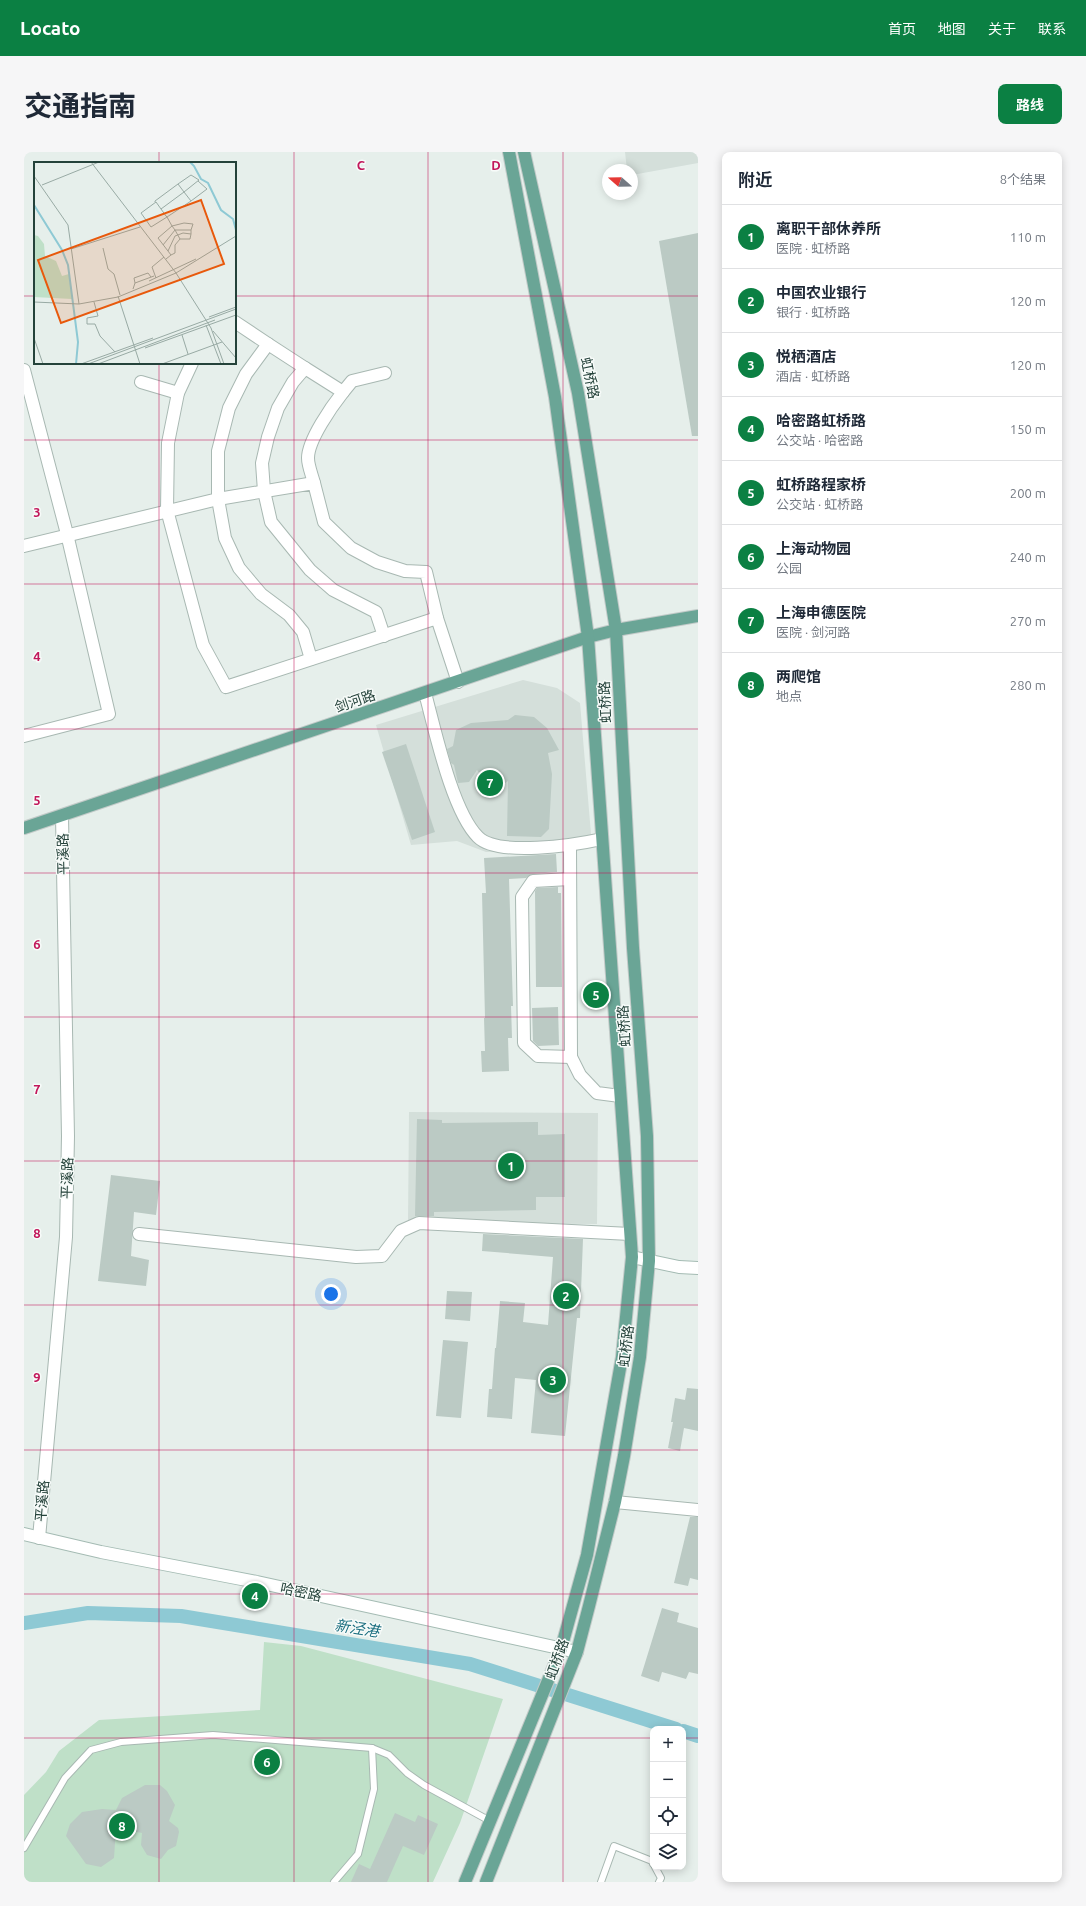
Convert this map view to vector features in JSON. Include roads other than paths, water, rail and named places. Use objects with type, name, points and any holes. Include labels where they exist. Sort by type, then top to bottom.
[{"type":"main road","name":"虹桥路","points":[[465,1882],[561,1648],[587,1555],[622,1357],[632,1257],[588,637],[555,397],[509,152]]},
{"type":"main road","name":"虹桥路","points":[[486,1882],[577,1652],[615,1502],[640,1357],[649,1261],[647,1136],[633,948],[616,630],[578,393],[524,152]]},
{"type":"main road","name":"剑河路","points":[[24,828],[588,637],[616,630],[698,616]]},
{"type":"street","points":[[236,323],[343,392]]},
{"type":"street","points":[[268,344],[246,374],[229,408],[218,451],[218,499],[225,538],[239,568],[261,594],[289,615],[303,632],[311,659]]},
{"type":"street","points":[[192,364],[178,393],[168,442],[167,510],[203,645],[226,687],[437,618]]},
{"type":"street","points":[[305,368],[293,382],[278,408],[268,437],[262,463],[264,491],[271,522],[310,570],[333,590],[376,612],[384,636]]},
{"type":"street","points":[[24,370],[67,534],[109,714],[24,736]]},
{"type":"street","points":[[384,373],[352,381],[330,408],[316,432],[308,458],[324,522],[351,548],[377,562],[405,571],[426,572],[437,618],[458,682]]},
{"type":"street","points":[[141,382],[178,393]]},
{"type":"street","points":[[24,546],[167,510],[218,499],[314,483]]},
{"type":"street","points":[[425,693],[451,784],[464,817],[479,838],[501,848],[570,846],[602,839]]},
{"type":"street","name":"平溪路","points":[[39,1538],[66,1237],[68,1136],[62,816]]},
{"type":"street","points":[[570,846],[571,1057],[580,1075],[597,1092],[620,1096]]},
{"type":"street","points":[[570,879],[533,881],[522,897],[524,1043],[538,1056],[571,1057]]},
{"type":"street","points":[[139,1234],[356,1257],[382,1256],[400,1231],[419,1223],[630,1234]]},
{"type":"street","points":[[632,1257],[679,1267],[698,1268]]},
{"type":"street","points":[[615,1502],[698,1510]]},
{"type":"street","name":"哈密路","points":[[24,1534],[265,1584],[577,1652]]},
{"type":"lane","points":[[24,1848],[65,1778],[91,1750],[121,1742],[213,1735],[372,1748],[389,1755],[407,1773],[424,1785],[490,1821]]},
{"type":"lane","points":[[334,1882],[358,1854],[374,1789],[372,1748]]},
{"type":"lane","points":[[600,1882],[614,1846],[650,1860]]},
{"type":"lane","points":[[657,1870],[661,1878],[659,1882]]},
{"type":"waterway","name":"新泾港","points":[[24,1623],[88,1613],[181,1616],[470,1664],[666,1726]]},
{"type":"waterway","name":"新泾港","points":[[686,1732],[698,1736]]},
{"type":"place","name":"上海申德医院","points":[[490,783]]},
{"type":"place","name":"虹桥路程家桥","points":[[596,995]]},
{"type":"place","name":"离职干部休养所","points":[[511,1166]]},
{"type":"place","name":"中国农业银行","points":[[566,1296]]},
{"type":"place","name":"悦栖酒店","points":[[553,1380]]},
{"type":"place","name":"哈密路虹桥路","points":[[255,1596]]},
{"type":"place","name":"上海动物园","points":[[267,1762]]},
{"type":"place","name":"两爬馆","points":[[122,1826]]}]
